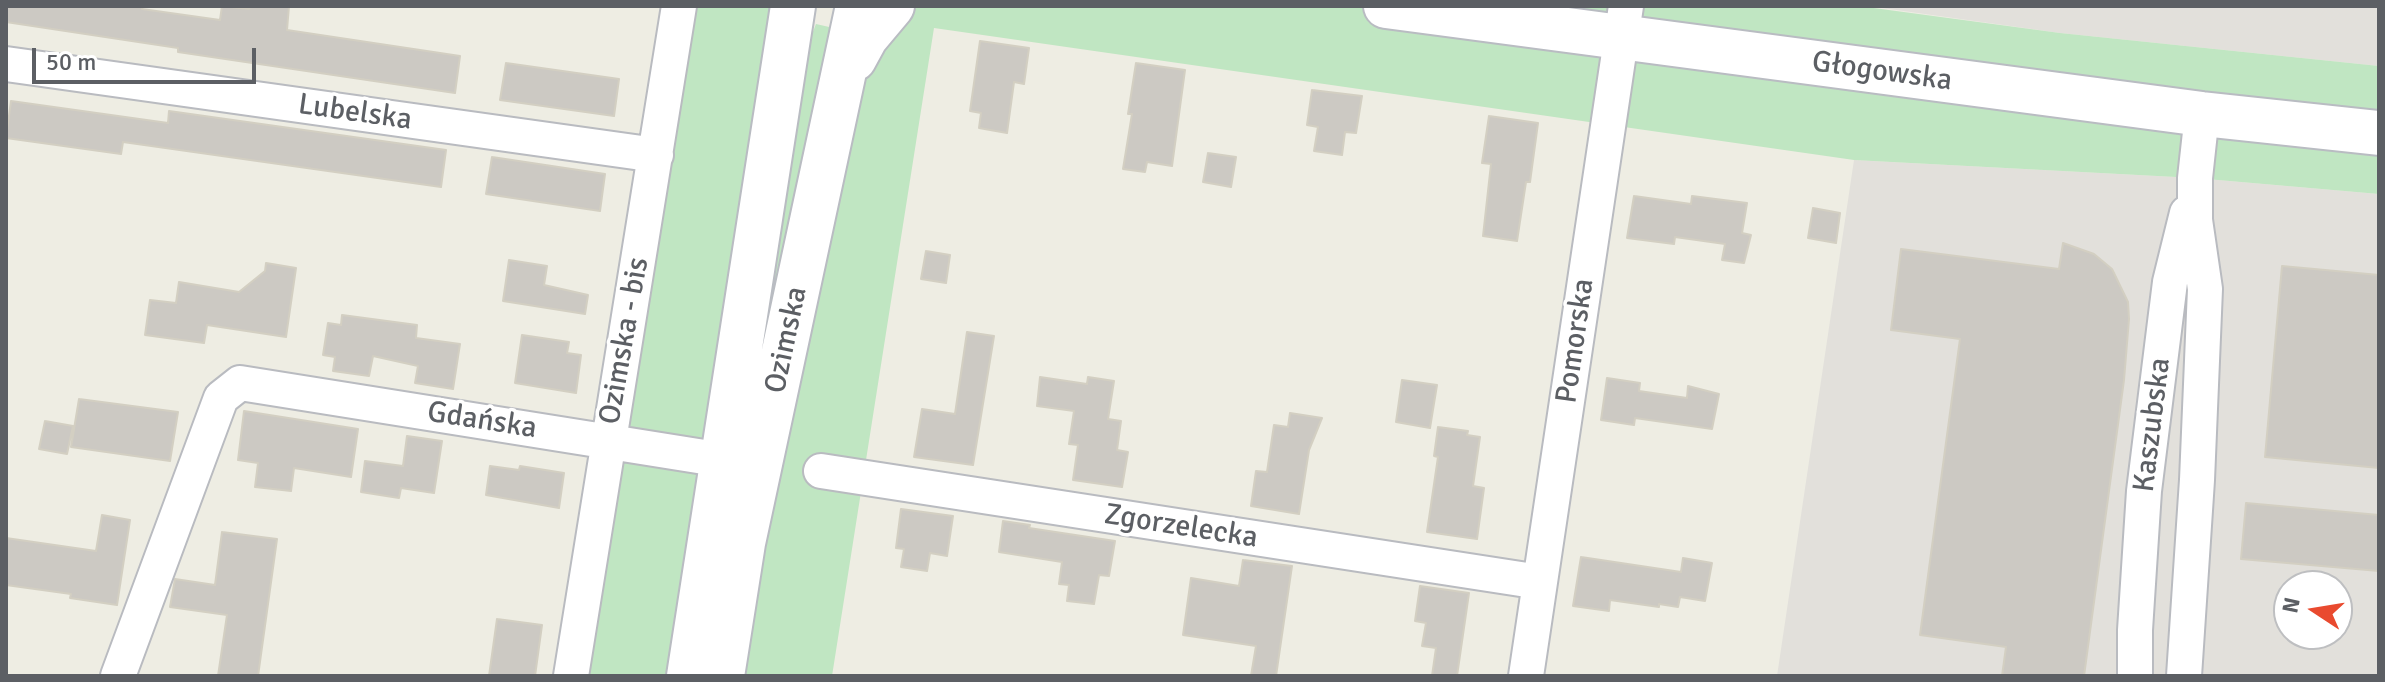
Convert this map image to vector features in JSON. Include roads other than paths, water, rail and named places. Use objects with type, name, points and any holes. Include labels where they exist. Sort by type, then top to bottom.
[{"type":"main road","name":"Ozimska","points":[[689,676],[793,6]]},
{"type":"main road","points":[[780,95],[799,37],[814,6]]},
{"type":"main road","name":"Ozimska","points":[[722,676],[743,543],[858,6]]},
{"type":"main road","points":[[839,90],[866,37],[892,6]]},
{"type":"main road","name":"Głogowska","points":[[1386,6],[1624,21],[2199,147],[2379,133]]},
{"type":"street","name":"Ozimska - bis","points":[[571,676],[679,6]]},
{"type":"street","name":"Pomorska","points":[[1526,676],[1624,21]]},
{"type":"street","name":"Lubelska","points":[[6,64],[656,155]]},
{"type":"street","name":"Kaszubska","points":[[2135,676],[2144,491],[2156,389],[2170,282],[2199,147]]},
{"type":"street","name":"Kaszubska","points":[[2184,676],[2205,289],[2195,220],[2199,147]]},
{"type":"street","name":"Gdańska","points":[[118,676],[221,398],[240,383],[723,460]]},
{"type":"street","name":"Zgorzelecka","points":[[821,471],[1540,582]]}]
